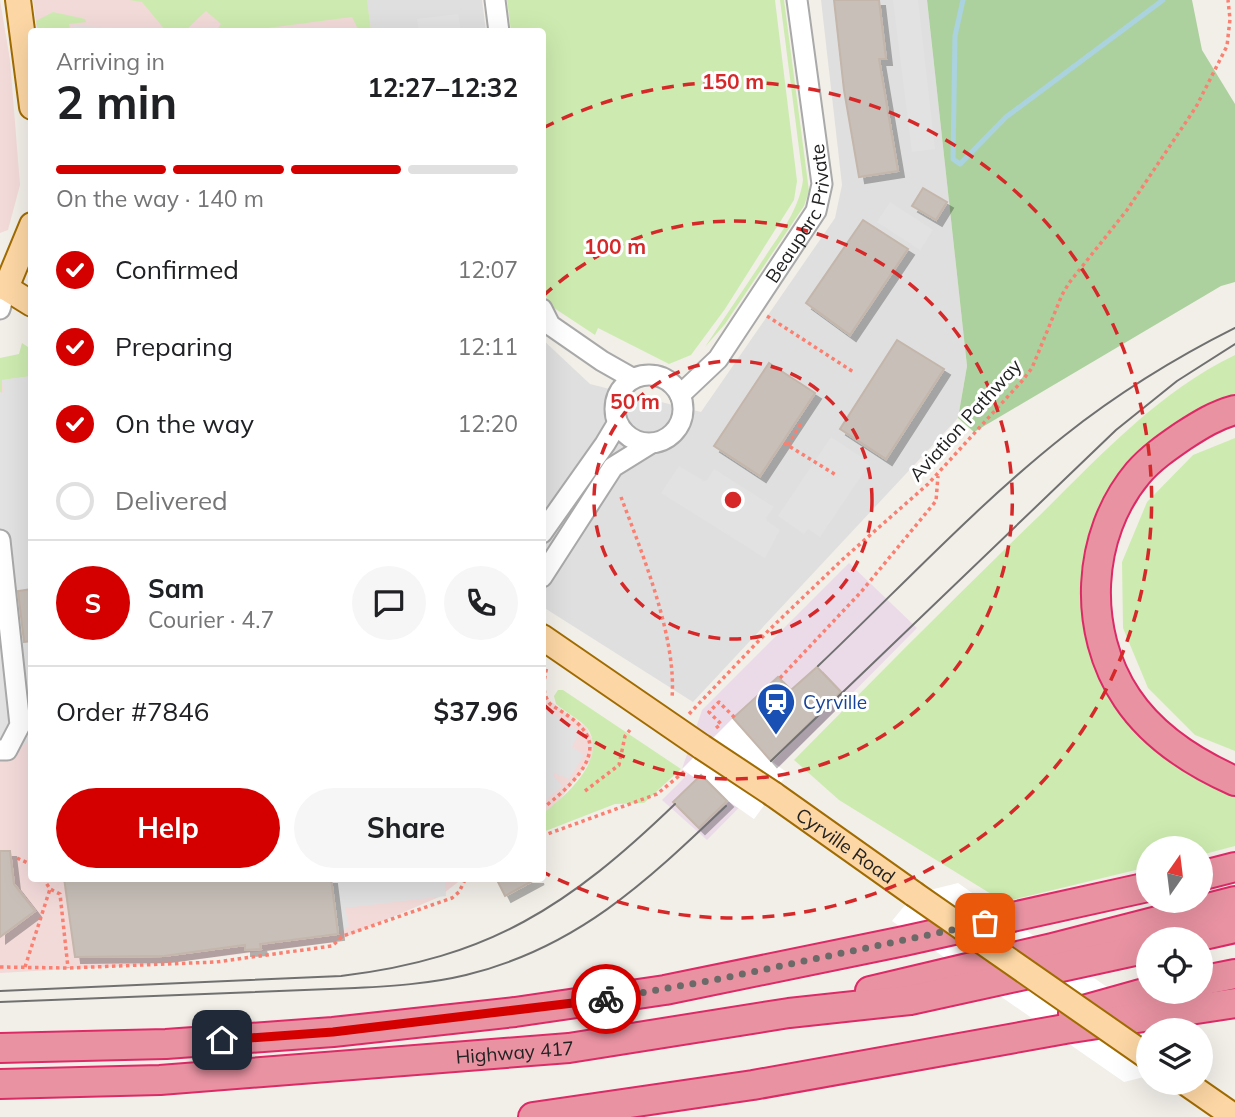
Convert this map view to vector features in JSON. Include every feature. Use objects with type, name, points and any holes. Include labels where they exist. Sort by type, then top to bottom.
[{"type":"highway","points":[[1235,410],[1219,414],[1195,428],[1153,458],[1137,474],[1106,532],[1095,596],[1100,638],[1125,696],[1138,713],[1173,747],[1235,780]]},
{"type":"highway","points":[[1213,873],[1235,867]]},
{"type":"highway","points":[[0,1048],[166,1044],[333,1032],[515,1012],[664,990],[891,944],[1136,890]]},
{"type":"highway","points":[[789,1013],[907,981],[1052,948],[1235,901]]},
{"type":"highway","points":[[1213,933],[1235,928]]},
{"type":"highway","name":"Highway 417","points":[[0,1084],[160,1080],[569,1048],[789,1013],[910,1000],[1136,951]]},
{"type":"highway","points":[[1213,978],[1235,974]]},
{"type":"highway","points":[[949,1049],[1136,995]]},
{"type":"highway","points":[[533,1117],[753,1085],[949,1049],[1235,1003]]},
{"type":"main road","points":[[18,0],[28,76]]},
{"type":"main road","points":[[28,234],[1,293],[28,303]]},
{"type":"main road","name":"Cyrville Road","points":[[547,640],[676,729],[709,738],[773,794],[1136,1049]]},
{"type":"main road","points":[[1203,1095],[1235,1117]]},
{"type":"street","points":[[495,0],[498,28]]},
{"type":"street","name":"Beauparc Private","points":[[680,395],[718,359],[816,211],[822,184],[797,0]]},
{"type":"street","points":[[546,318],[550,326],[632,378]]},
{"type":"street","points":[[546,571],[613,467],[650,444],[663,441],[674,433],[681,421],[684,408],[680,395],[672,384],[661,377],[647,374],[632,378],[623,386],[616,397],[614,410],[617,424],[625,435],[636,442],[650,444]]},
{"type":"street","points":[[546,527],[617,424]]},
{"type":"street","points":[[0,540],[20,725],[7,750],[0,750]]},
{"type":"path","name":"Aviation Pathway","points":[[676,729],[769,630],[938,474],[1032,368],[1069,283],[1127,210],[1196,107],[1227,46],[1230,19],[1228,0]]},
{"type":"path","points":[[754,307],[855,373]]},
{"type":"path","points":[[797,424],[800,425],[786,444],[836,475]]},
{"type":"path","points":[[779,678],[861,592],[936,501],[938,474]]},
{"type":"path","points":[[621,497],[646,564],[670,653],[674,681],[672,698]]},
{"type":"path","points":[[546,699],[583,728],[590,751],[587,760],[566,790],[546,806]]},
{"type":"path","points":[[709,738],[721,723],[709,712],[719,702],[737,720]]},
{"type":"path","points":[[586,791],[619,765],[625,736],[630,730]]},
{"type":"path","points":[[546,835],[657,794],[684,771]]},
{"type":"path","points":[[17,859],[28,863]]},
{"type":"path","points":[[45,882],[50,890],[60,894],[68,968]]},
{"type":"path","points":[[0,967],[68,968],[216,962],[332,946],[344,936],[452,898],[464,882]]},
{"type":"path","points":[[25,967],[50,890]]},
{"type":"shaded area","points":[[0,0],[10,60],[20,185],[8,230],[0,233]]},
{"type":"shaded area","points":[[33,0],[301,0],[369,11],[371,28],[37,28]]},
{"type":"shaded area","points":[[301,0],[482,0],[486,28],[371,28],[368,11]]},
{"type":"shaded area","points":[[821,0],[927,0],[967,366],[958,418],[693,702],[546,609],[546,343],[590,384],[701,412],[835,218],[842,185]]},
{"type":"shaded area","points":[[893,0],[918,0],[935,149],[912,152]]},
{"type":"shaded area","points":[[458,14],[460,28],[418,28],[417,19]]},
{"type":"shaded area","points":[[73,26],[130,28],[73,28]]},
{"type":"shaded area","points":[[890,202],[933,230],[920,250],[877,222]]},
{"type":"shaded area","points":[[0,358],[28,358],[28,882],[458,882],[439,897],[334,942],[162,964],[0,973]]},
{"type":"shaded area","points":[[28,376],[28,584],[23,583],[27,584],[28,591],[28,742],[12,755],[0,758],[0,392],[4,391],[2,380]]},
{"type":"shaded area","points":[[831,437],[870,463],[820,537],[808,529],[804,534],[778,516]]},
{"type":"shaded area","points":[[679,466],[704,481],[714,469],[774,507],[766,518],[780,530],[765,558],[661,493]]},
{"type":"shaded area","points":[[849,563],[917,628],[707,840],[662,800],[688,774],[682,769],[702,710]]},
{"type":"shaded area","points":[[546,698],[586,727],[594,742],[592,759],[558,802],[546,811]]},
{"type":"shaded area","points":[[546,709],[580,732],[572,747],[584,755],[569,779],[554,773],[553,775],[562,786],[546,800]]},
{"type":"shaded area","points":[[331,882],[445,882],[446,896],[345,908],[349,926],[338,934]]},
{"type":"green space","points":[[129,0],[367,0],[371,28],[358,28],[352,17],[268,28],[218,28],[221,24],[206,11],[188,28],[164,28],[142,2]]},
{"type":"green space","points":[[507,0],[775,0],[797,181],[794,200],[725,309],[691,355],[669,364],[598,328],[595,335],[551,306],[546,296],[546,28],[511,28]]},
{"type":"green space","points":[[780,0],[784,0],[809,191],[804,206],[725,324],[705,347],[786,225],[801,192],[803,180]]},
{"type":"green space","points":[[927,0],[1192,0],[1202,50],[1235,104],[1235,282],[1221,286],[974,432],[958,418],[967,366]]},
{"type":"green space","points":[[53,12],[85,19],[86,22],[69,24],[70,28],[37,28],[36,21]]},
{"type":"green space","points":[[22,343],[28,347],[28,376],[2,380],[2,394],[0,358],[19,354]]},
{"type":"green space","points":[[1235,355],[1235,394],[1166,432],[1105,502],[1091,534],[1081,570],[1087,645],[1097,673],[1114,703],[1235,793],[1235,846],[1213,852],[1213,836],[1136,836],[1136,870],[1004,902],[839,800],[794,760],[1084,471],[1155,407],[1207,370]]},
{"type":"green space","points":[[1235,438],[1235,751],[1195,735],[1148,688],[1123,628],[1122,562],[1147,502],[1193,455]]},
{"type":"green space","points":[[558,690],[563,690],[681,769],[644,803],[615,804],[546,831],[546,810],[582,776],[592,752],[592,740],[587,728],[556,704],[554,696]]},
{"type":"pier","points":[[733,718],[771,761],[788,773],[754,819],[682,769]]},
{"type":"pier","points":[[958,883],[1151,1018],[1136,1018],[1136,1079],[1124,1082],[892,921],[914,894]]},
{"type":"building","points":[[834,0],[879,0],[886,59],[879,59],[898,171],[859,177],[844,90]]},
{"type":"building","points":[[923,188],[947,202],[936,220],[912,206]]},
{"type":"building","points":[[863,220],[908,249],[850,335],[806,303]]},
{"type":"building","points":[[897,340],[944,369],[886,459],[840,429]]},
{"type":"building","points":[[769,363],[815,393],[760,476],[714,446]]},
{"type":"building","points":[[28,590],[28,642],[24,642],[18,591]]},
{"type":"building","points":[[817,667],[841,692],[771,761],[733,718],[778,677],[791,690]]},
{"type":"building","points":[[701,775],[727,801],[699,828],[673,802]]},
{"type":"building","points":[[0,851],[10,851],[14,884],[35,911],[0,937]]},
{"type":"building","points":[[65,882],[332,882],[338,934],[260,944],[261,949],[245,950],[245,945],[164,956],[75,957]]},
{"type":"building","points":[[498,882],[531,882],[505,896]]},
{"type":"waterway","points":[[963,0],[955,36],[953,159],[960,164],[1006,117],[1163,0]]},
{"type":"tram line","points":[[818,666],[969,519],[1064,436],[1147,377],[1235,328]]},
{"type":"tram line","points":[[771,761],[1116,430],[1177,381],[1235,344]]},
{"type":"tram line","points":[[0,991],[341,976],[394,968],[441,956],[484,941],[524,922],[562,898],[599,871],[675,804]]},
{"type":"tram line","points":[[0,1002],[369,987],[424,983],[466,975],[506,963],[576,930],[638,886],[726,806]]},
{"type":"way so far","points":[[606,999],[719,979],[985,923]]},
{"type":"place","name":"Cyrville","points":[[776,736]]},
{"type":"route","points":[[222,1040],[333,1032],[606,999]]}]
